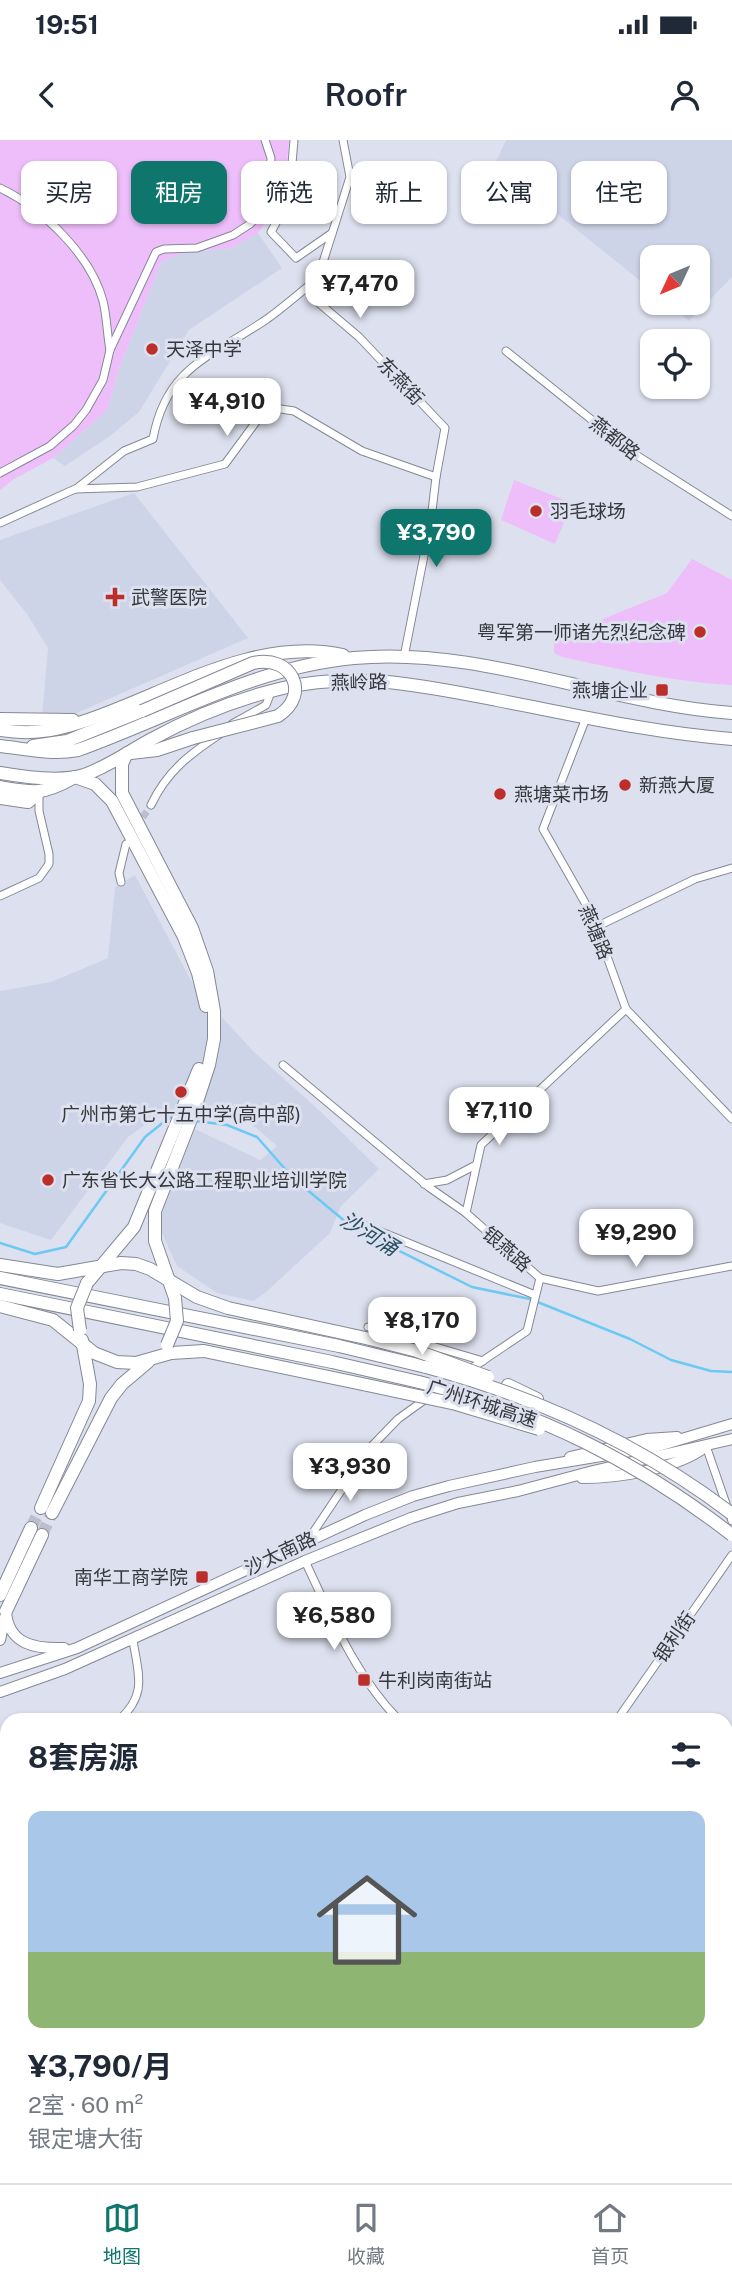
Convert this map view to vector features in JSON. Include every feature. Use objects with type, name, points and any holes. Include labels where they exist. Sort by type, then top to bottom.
[{"type":"highway","points":[[0,730],[51,731],[67,728],[255,657],[316,651],[354,658]]},
{"type":"highway","name":"燕岭路","points":[[5,746],[51,753],[78,750],[251,679],[301,666],[354,658],[404,657],[453,661],[682,706],[732,713]]},
{"type":"highway","points":[[5,746],[68,741],[261,661],[277,663],[289,671],[295,684],[290,705],[284,712],[143,753],[127,753],[122,764],[122,793],[165,887],[196,965],[204,997],[206,1031],[203,1055],[195,1079],[143,1208],[127,1238],[87,1283],[77,1308],[75,1331],[87,1367]]},
{"type":"highway","name":"燕岭路","points":[[0,773],[75,777],[101,768],[152,739],[216,710],[271,692],[328,681],[393,681],[670,733],[732,739]]},
{"type":"highway","points":[[0,719],[53,721],[97,716]]},
{"type":"highway","points":[[0,787],[22,791],[51,791],[75,777],[95,784],[112,801],[192,928],[207,971],[214,1011],[214,1039],[209,1065],[155,1211],[155,1241],[163,1277],[175,1298],[176,1326],[167,1351],[122,1384]]},
{"type":"highway","points":[[0,798],[28,802],[39,792]]},
{"type":"highway","points":[[71,1272],[96,1262],[127,1238]]},
{"type":"highway","points":[[155,1241],[165,1263],[197,1297]]},
{"type":"highway","points":[[87,1283],[101,1270],[121,1263]]},
{"type":"highway","points":[[0,1265],[45,1273],[71,1272],[121,1263],[141,1265],[197,1297],[228,1308],[417,1351],[508,1385],[609,1435]]},
{"type":"highway","name":"广州环城高速","points":[[0,1278],[339,1346],[426,1367],[506,1391],[609,1435],[686,1480],[732,1514]]},
{"type":"highway","name":"广州环城高速","points":[[0,1294],[332,1362],[459,1392],[517,1412],[594,1446],[676,1493],[732,1535]]},
{"type":"highway","points":[[0,1306],[53,1320],[75,1331],[104,1357]]},
{"type":"highway","points":[[75,1331],[83,1344],[90,1384],[89,1401],[46,1511],[107,1404],[122,1384],[151,1360],[167,1351]]},
{"type":"highway","points":[[83,1344],[117,1362],[136,1363],[151,1360]]},
{"type":"highway","points":[[136,1363],[167,1351],[204,1351],[456,1404],[581,1443],[627,1464]]},
{"type":"highway","points":[[0,1595],[36,1531],[6,1611]]},
{"type":"main road","name":"沙太南路","points":[[0,1674],[77,1648],[380,1508],[431,1490],[557,1464],[580,1454],[647,1439],[687,1438],[732,1424]]},
{"type":"main road","points":[[706,1446],[732,1439]]},
{"type":"main road","name":"沙太南路","points":[[0,1692],[37,1680],[133,1640],[306,1561],[437,1509],[568,1478],[597,1478],[673,1464],[706,1446]]},
{"type":"main road","points":[[0,1640],[6,1611]]},
{"type":"main road","points":[[6,1611],[7,1623],[13,1632],[31,1646],[42,1649],[77,1648]]},
{"type":"main road","points":[[31,1664],[37,1680]]},
{"type":"street","points":[[0,473],[50,446],[80,418],[103,380],[110,350],[156,252],[164,249],[197,248],[233,235],[250,224],[267,207],[271,158],[265,140]]},
{"type":"street","points":[[294,140],[289,200],[271,232],[296,258],[333,233]]},
{"type":"street","points":[[0,523],[75,489],[124,451],[153,439],[157,416],[169,392],[196,362],[267,318],[318,278],[350,177],[343,140]]},
{"type":"street","points":[[0,188],[35,207],[89,267],[103,300],[110,350]]},
{"type":"street","name":"东燕街","points":[[318,278],[320,304],[359,337],[445,428],[436,477]]},
{"type":"street","name":"燕都路","points":[[506,351],[633,453],[732,516]]},
{"type":"street","points":[[75,489],[137,487],[225,464],[267,407],[294,411],[362,451],[436,477],[431,520],[404,657]]},
{"type":"street","points":[[151,805],[175,768],[188,755],[238,719],[265,705],[271,692]]},
{"type":"street","name":"燕塘路","points":[[586,718],[543,829],[592,915],[626,1009],[732,1119]]},
{"type":"street","points":[[0,896],[39,878],[49,864],[48,846],[39,811],[39,792]]},
{"type":"street","points":[[121,882],[119,873],[126,844]]},
{"type":"street","points":[[596,927],[695,879],[732,868]]},
{"type":"street","name":"银燕路","points":[[307,1541],[369,1449],[384,1433],[406,1413],[527,1331],[540,1278],[466,1213],[474,1166],[481,1145],[626,1009]]},
{"type":"street","points":[[283,1065],[424,1184],[466,1213]]},
{"type":"street","points":[[424,1184],[447,1180],[474,1166]]},
{"type":"street","points":[[362,1224],[536,1295]]},
{"type":"street","points":[[540,1278],[598,1291],[732,1266]]},
{"type":"street","points":[[368,1326],[483,1361]]},
{"type":"street","points":[[706,1446],[732,1521]]},
{"type":"street","name":"银利街","points":[[622,1713],[732,1555]]},
{"type":"street","points":[[306,1561],[350,1652],[379,1698],[392,1713]]},
{"type":"street","points":[[127,1713],[140,1687],[133,1640]]},
{"type":"shaded area","points":[[0,140],[289,140],[287,161],[241,161],[241,224],[264,224],[258,233],[231,248],[182,253],[161,262],[119,369],[107,410],[53,458],[14,479],[0,490]]},
{"type":"shaded area","points":[[506,140],[732,140],[732,277],[710,300],[710,245],[640,245],[640,281],[557,214],[557,161],[496,161]]},
{"type":"shaded area","name":"天泽中学","points":[[258,233],[282,268],[189,330],[139,412],[110,436],[65,466],[53,458],[107,410],[119,369],[161,262],[182,253],[231,248]]},
{"type":"shaded area","points":[[682,315],[695,315],[689,321]]},
{"type":"shaded area","name":"羽毛球场","points":[[514,480],[572,503],[555,544],[501,520]]},
{"type":"shaded area","name":"武警医院","points":[[134,493],[248,638],[72,715],[42,717],[48,648],[27,614],[0,580],[0,540]]},
{"type":"shaded area","points":[[692,559],[732,580],[732,685],[646,674],[562,657],[554,653],[554,639],[667,593]]},
{"type":"shaded area","name":"广州市第七十五中学(高中部)","points":[[135,875],[195,988],[254,1052],[379,1169],[341,1206],[330,1233],[253,1301],[217,1293],[177,1266],[158,1224],[177,1168],[195,1129],[260,1160],[277,1146],[234,1109],[167,1109],[128,1137],[51,1240],[0,1223],[0,991],[51,982],[108,958],[115,887]]},
{"type":"waterway","name":"沙河涌","points":[[0,1243],[35,1254],[66,1247],[145,1137],[170,1117],[176,1118]]},
{"type":"waterway","name":"沙河涌","points":[[196,1121],[227,1125],[257,1137],[293,1178],[353,1228],[472,1287],[530,1299],[630,1339],[671,1360],[711,1371],[732,1372]]},
{"type":"tunnel","points":[[137,826],[151,805]]},
{"type":"tunnel","points":[[31,1528],[41,1508]]},
{"type":"tunnel","points":[[42,1535],[52,1513]]},
{"type":"place","name":"天泽中学","points":[[152,349]]},
{"type":"place","name":"羽毛球场","points":[[536,511]]},
{"type":"place","name":"武警医院","points":[[115,597]]},
{"type":"place","name":"粤军第一师诸先烈纪念碑","points":[[700,632]]},
{"type":"place","name":"燕塘企业","points":[[662,690]]},
{"type":"place","name":"新燕大厦","points":[[625,785]]},
{"type":"place","name":"燕塘菜市场","points":[[500,794]]},
{"type":"place","name":"广州市第七十五中学(高中部)","points":[[181,1092]]},
{"type":"place","name":"广东省长大公路工程职业培训学院","points":[[48,1180]]},
{"type":"place","name":"南华工商学院","points":[[202,1577]]},
{"type":"place","name":"牛利岗南街站","points":[[364,1680]]}]
